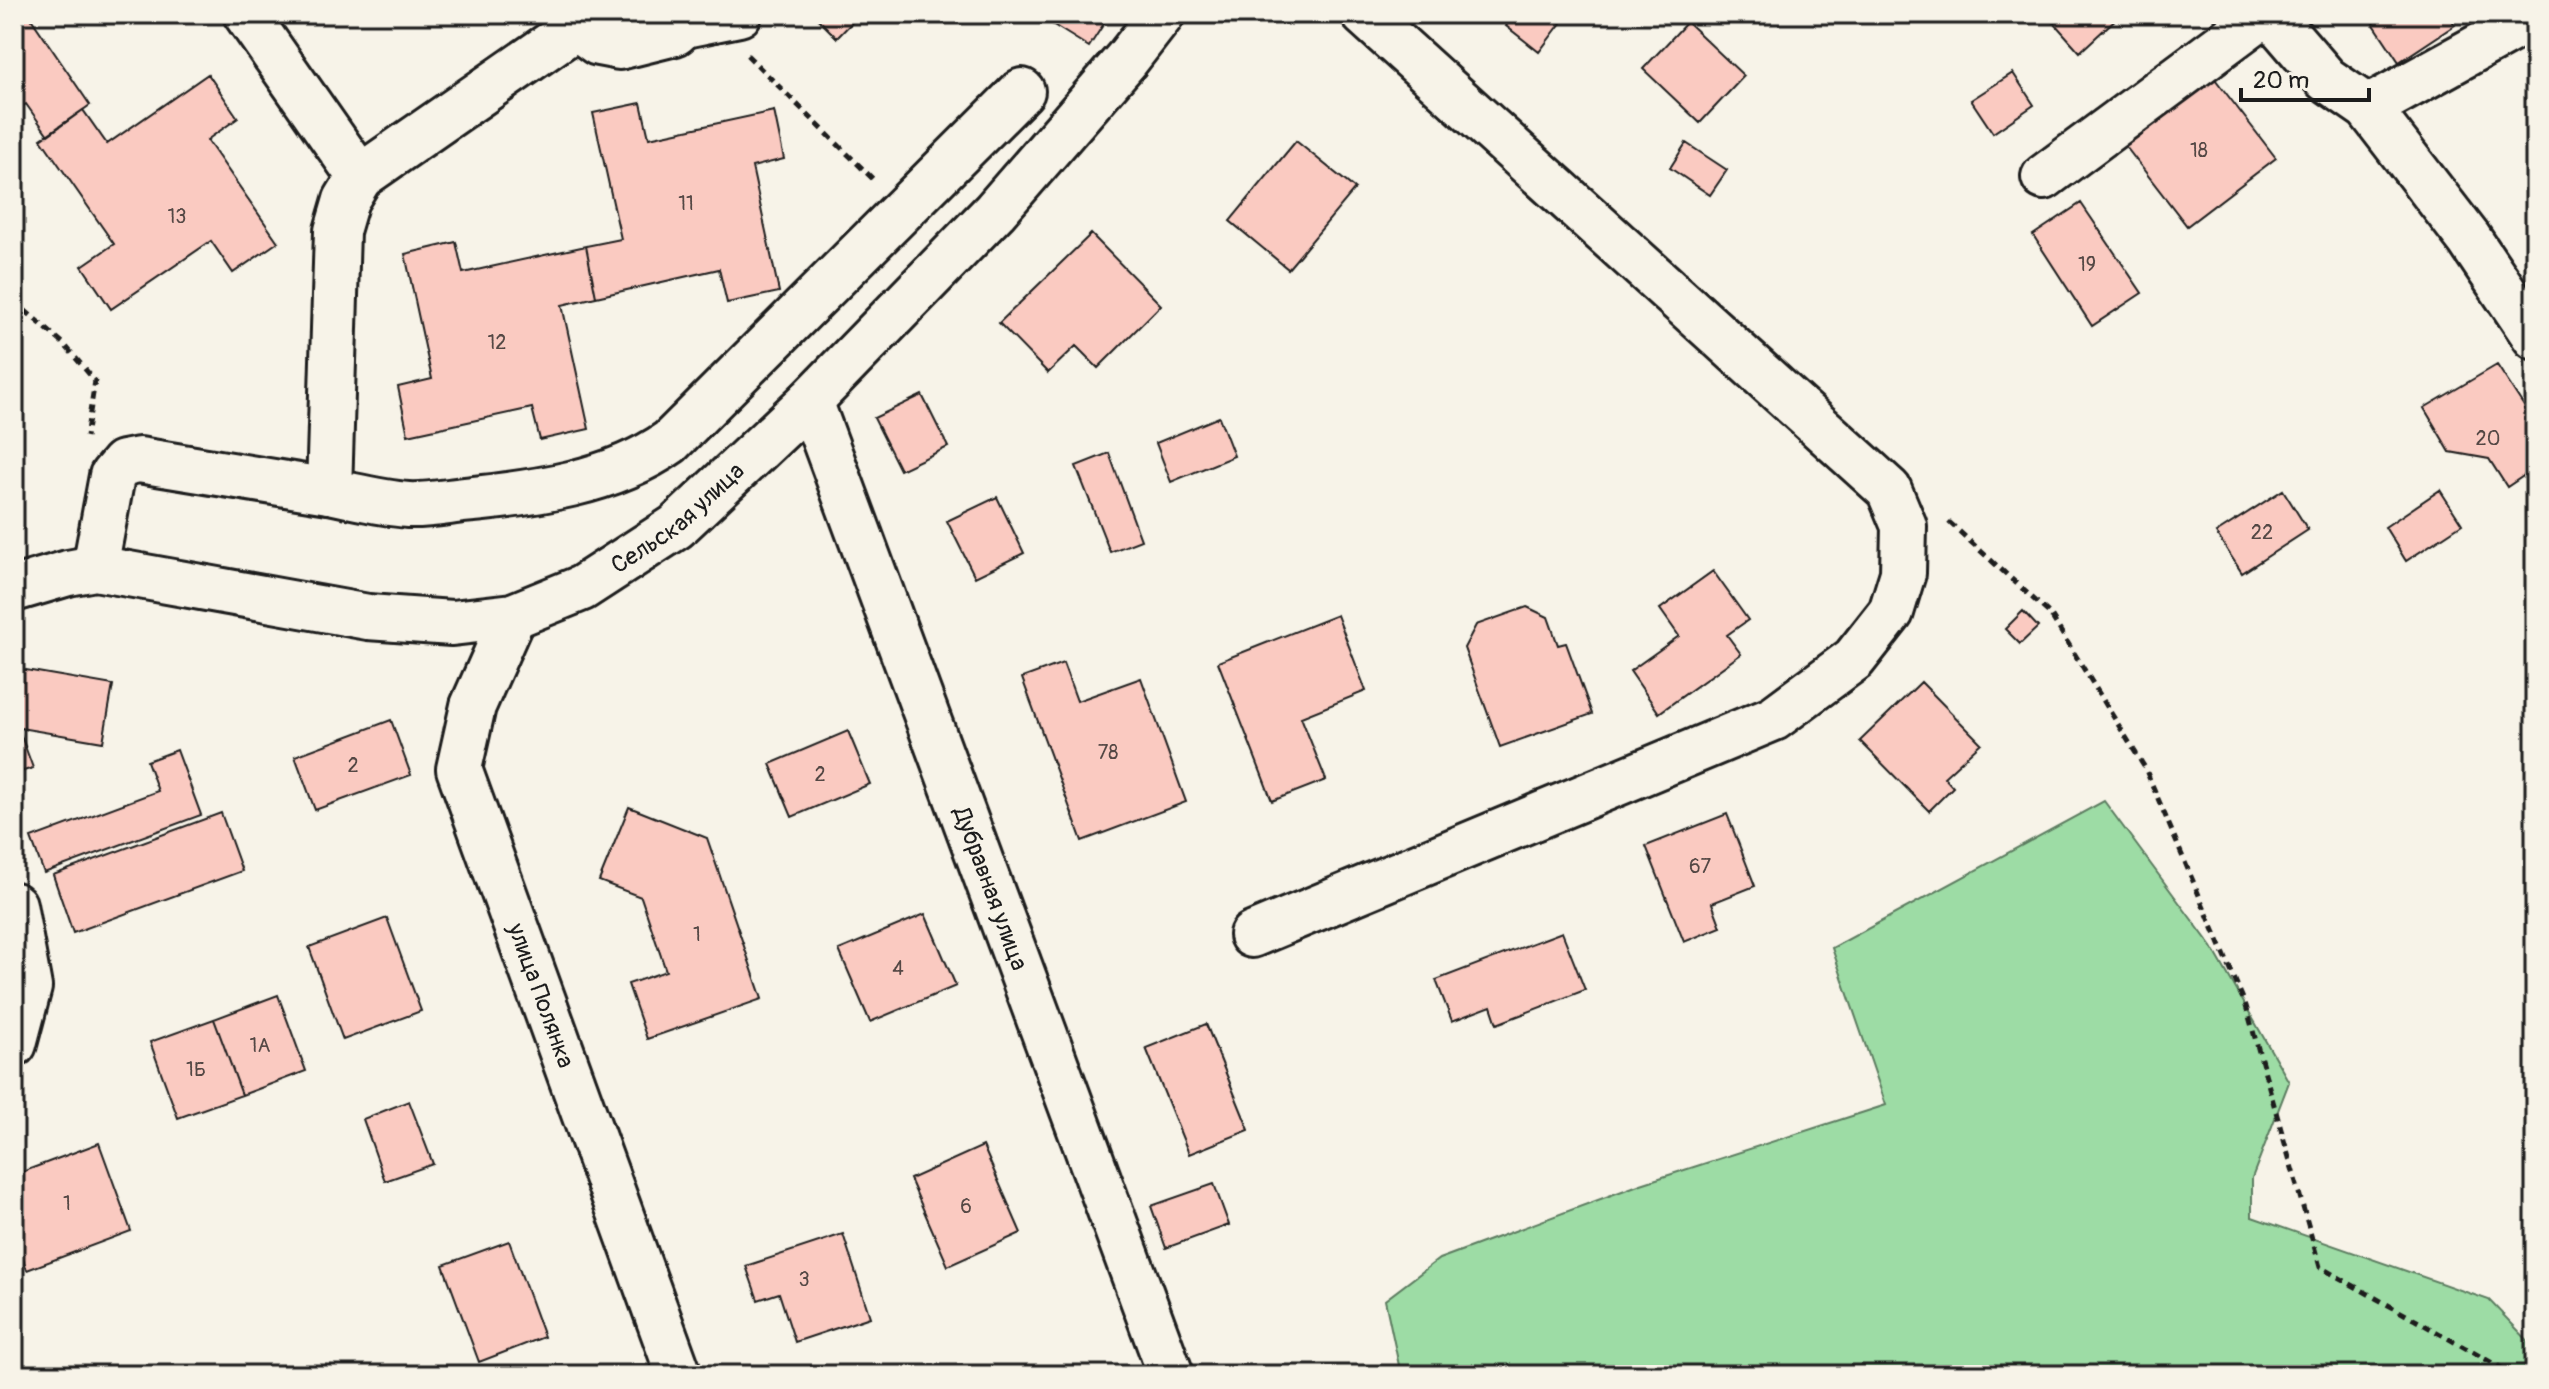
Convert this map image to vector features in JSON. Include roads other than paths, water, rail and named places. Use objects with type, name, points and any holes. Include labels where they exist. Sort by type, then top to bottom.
[{"type":"street","points":[[246,14],[360,177]]},
{"type":"street","name":"Сельская улица","points":[[14,589],[95,568],[368,617],[452,623],[513,616],[582,588],[676,527],[810,401],[995,211],[1127,59],[1162,14]]},
{"type":"street","points":[[1252,935],[1774,718],[1854,659],[1891,612],[1903,573],[1904,526],[1889,490],[1364,14]]},
{"type":"street","points":[[2044,177],[2264,14]]},
{"type":"street","points":[[2270,14],[2326,79],[2368,108],[2469,239],[2535,337]]},
{"type":"street","points":[[2368,108],[2535,16]]},
{"type":"street","points":[[329,491],[337,231],[346,200],[360,177],[572,21],[598,43],[619,47],[663,37],[708,18]]},
{"type":"street","points":[[95,568],[112,476],[123,463],[139,460],[410,505],[506,496],[590,478],[647,458],[670,442],[1022,91]]},
{"type":"street","name":"Дубравная улица","points":[[810,401],[1171,1375]]},
{"type":"street","name":"улица Полянка","points":[[513,616],[473,706],[459,769],[679,1375]]},
{"type":"street","points":[[14,905],[29,987],[14,1044]]}]
